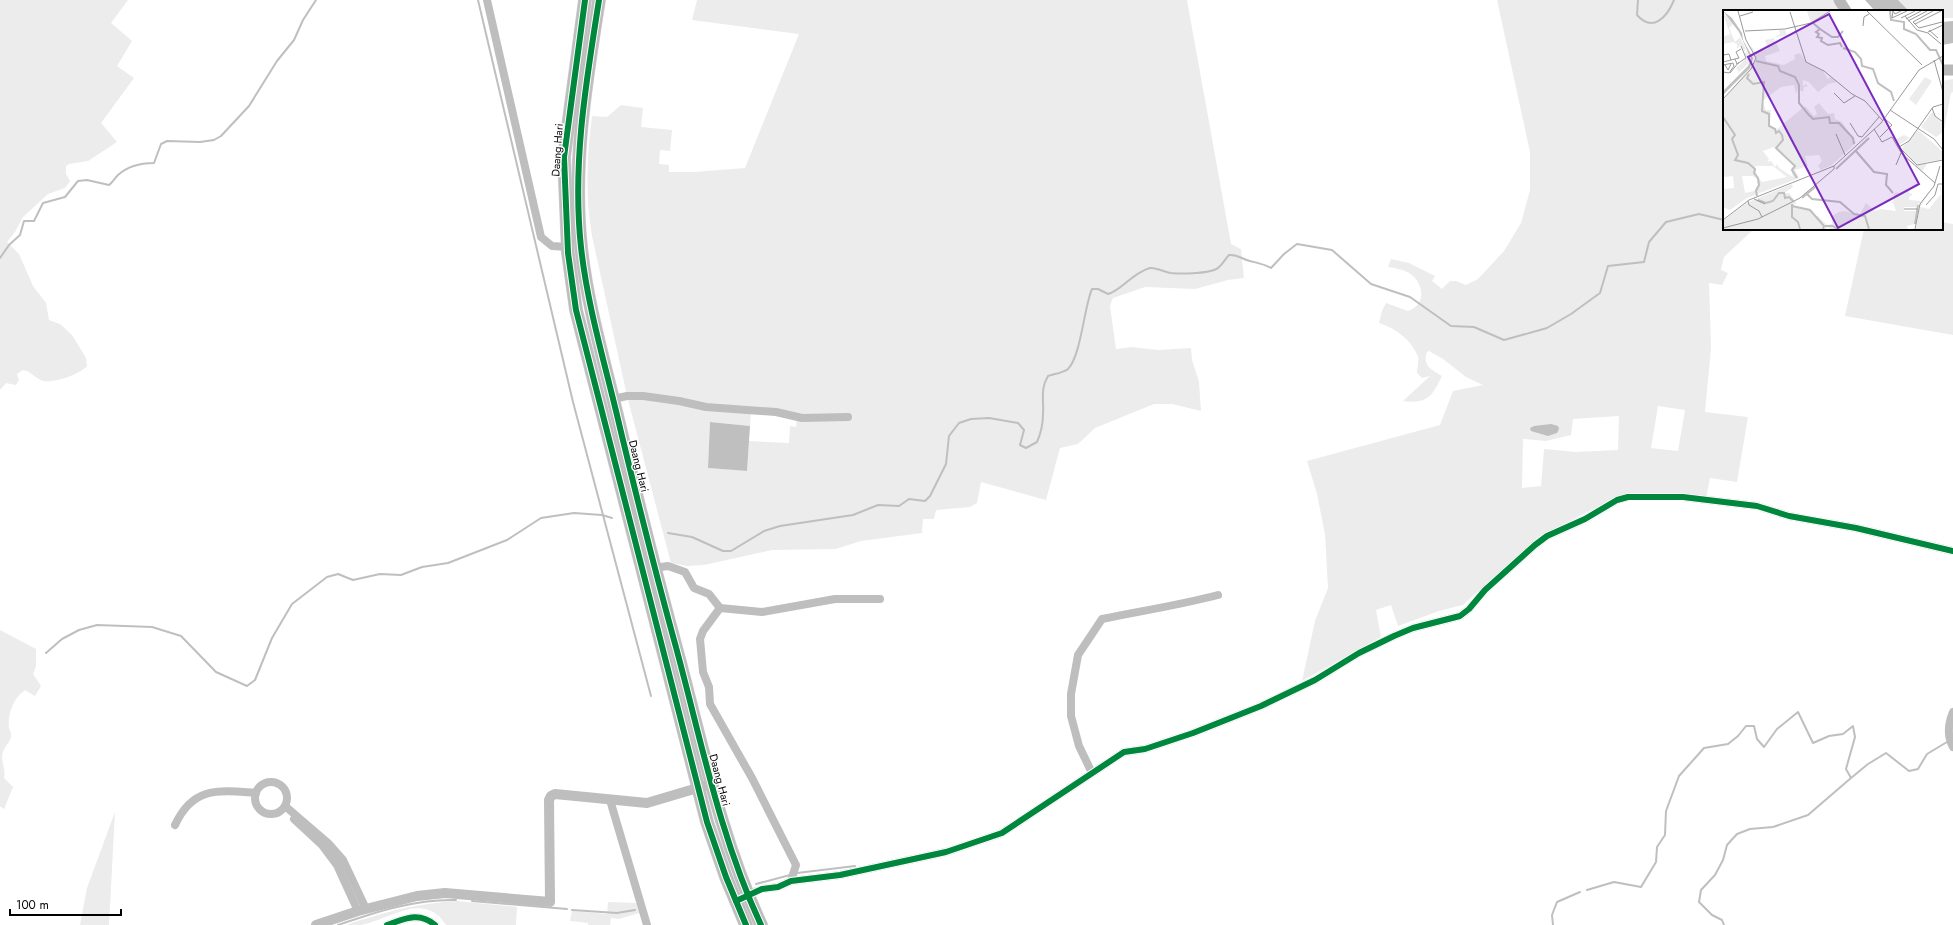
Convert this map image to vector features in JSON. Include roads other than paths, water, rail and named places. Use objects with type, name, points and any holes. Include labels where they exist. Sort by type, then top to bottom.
[{"type":"main road","name":"Daang Hari","points":[[584,0],[565,151],[567,247],[576,310],[707,822],[746,925]]},
{"type":"main road","name":"Daang Hari","points":[[599,0],[580,134],[579,204],[581,246],[590,304],[654,568],[678,653],[711,784],[729,845],[761,925]]},
{"type":"main road","points":[[1838,0],[1845,10]]},
{"type":"street","points":[[487,0],[541,237],[552,246],[567,247]]},
{"type":"street","points":[[613,398],[643,396],[679,401],[706,407],[776,412],[802,418],[848,417]]},
{"type":"street","points":[[736,901],[762,889],[778,887],[791,881],[840,875],[946,852],[1002,833],[1124,752],[1145,749],[1192,733],[1261,706],[1315,680],[1359,653],[1394,636],[1413,628],[1460,616],[1470,609],[1485,590],[1547,536],[1585,519],[1612,503],[1628,497],[1683,497],[1757,506],[1789,516],[1953,551]]},
{"type":"street","points":[[654,568],[668,566],[686,572],[694,588],[709,594],[720,608],[762,612],[835,599],[880,599]]},
{"type":"street","points":[[1092,773],[1080,751],[1071,716],[1071,694],[1078,655],[1085,643],[1093,636],[1102,619],[1186,603],[1218,595]]},
{"type":"street","points":[[720,608],[700,639],[703,672],[710,691],[710,704],[752,778],[796,865],[791,881]]},
{"type":"street","points":[[1953,712],[1949,726],[1949,739],[1953,747]]},
{"type":"street","points":[[268,783],[278,784],[286,791],[287,801],[284,808],[272,814],[262,812],[256,803],[256,793],[263,785],[268,783]]},
{"type":"street","points":[[316,925],[362,910],[417,896],[445,893],[550,902],[550,798],[555,794],[610,800],[647,802],[711,784]]},
{"type":"street","points":[[175,825],[187,805],[193,800],[207,794],[220,790],[256,793]]},
{"type":"street","points":[[610,800],[647,925]]},
{"type":"street","points":[[284,808],[332,857],[362,910]]},
{"type":"street","points":[[387,925],[414,917],[425,918],[435,925]]},
{"type":"waterway","points":[[0,258],[9,245],[20,235],[24,221],[34,221],[43,203],[65,197],[78,181],[87,180],[109,185],[118,175],[130,167],[140,164],[154,163],[161,144],[167,141],[200,142],[214,140],[221,136],[249,106],[277,61],[294,40],[303,20],[316,0]]},
{"type":"waterway","points":[[478,0],[573,402],[651,696]]},
{"type":"waterway","points":[[1638,0],[1637,15],[1649,23],[1659,21],[1668,12],[1674,0]]},
{"type":"waterway","points":[[668,533],[692,537],[723,551],[731,551],[764,531],[780,526],[853,515],[878,505],[899,506],[909,499],[925,501],[930,496],[946,464],[949,436],[959,423],[971,419],[989,418],[1018,423],[1024,430],[1020,445],[1026,448],[1037,442],[1042,425],[1044,385],[1048,376],[1068,369],[1072,363],[1079,343],[1092,289],[1098,289],[1108,294],[1118,289],[1144,270],[1150,268],[1171,273],[1204,272],[1216,269],[1229,255],[1237,256],[1271,268],[1284,254],[1297,244],[1332,250],[1371,284],[1410,297],[1451,326],[1474,327],[1504,340],[1547,328],[1571,314],[1600,293],[1608,266],[1644,262],[1649,242],[1666,222],[1699,214],[1723,220]]},
{"type":"waterway","points":[[46,653],[62,639],[79,630],[97,625],[152,627],[181,636],[216,672],[247,686],[255,680],[272,638],[292,604],[327,577],[338,574],[353,580],[380,574],[401,575],[422,567],[448,563],[507,540],[541,518],[574,513],[602,515],[612,518]]},
{"type":"waterway","points":[[1587,890],[1614,882],[1641,887],[1656,862],[1657,847],[1665,835],[1666,811],[1679,776],[1704,748],[1728,744],[1738,736],[1746,726],[1754,726],[1757,739],[1764,747],[1777,729],[1798,712],[1813,743],[1829,736],[1843,734],[1853,726],[1855,737],[1846,769],[1851,778],[1868,764],[1886,753],[1909,771],[1918,769],[1927,754],[1947,742]]},
{"type":"waterway","points":[[1724,925],[1722,920],[1712,915],[1699,902],[1701,890],[1715,875],[1723,860],[1727,845],[1737,834],[1750,829],[1773,827],[1808,815],[1851,778]]},
{"type":"waterway","points":[[797,873],[855,866]]},
{"type":"waterway","points":[[756,884],[790,875]]},
{"type":"waterway","points":[[1553,925],[1552,915],[1557,902],[1580,892]]},
{"type":"waterway","points":[[338,925],[396,907],[441,900],[456,900]]},
{"type":"waterway","points":[[472,901],[567,909]]},
{"type":"waterway","points":[[572,910],[617,913],[635,910]]}]
